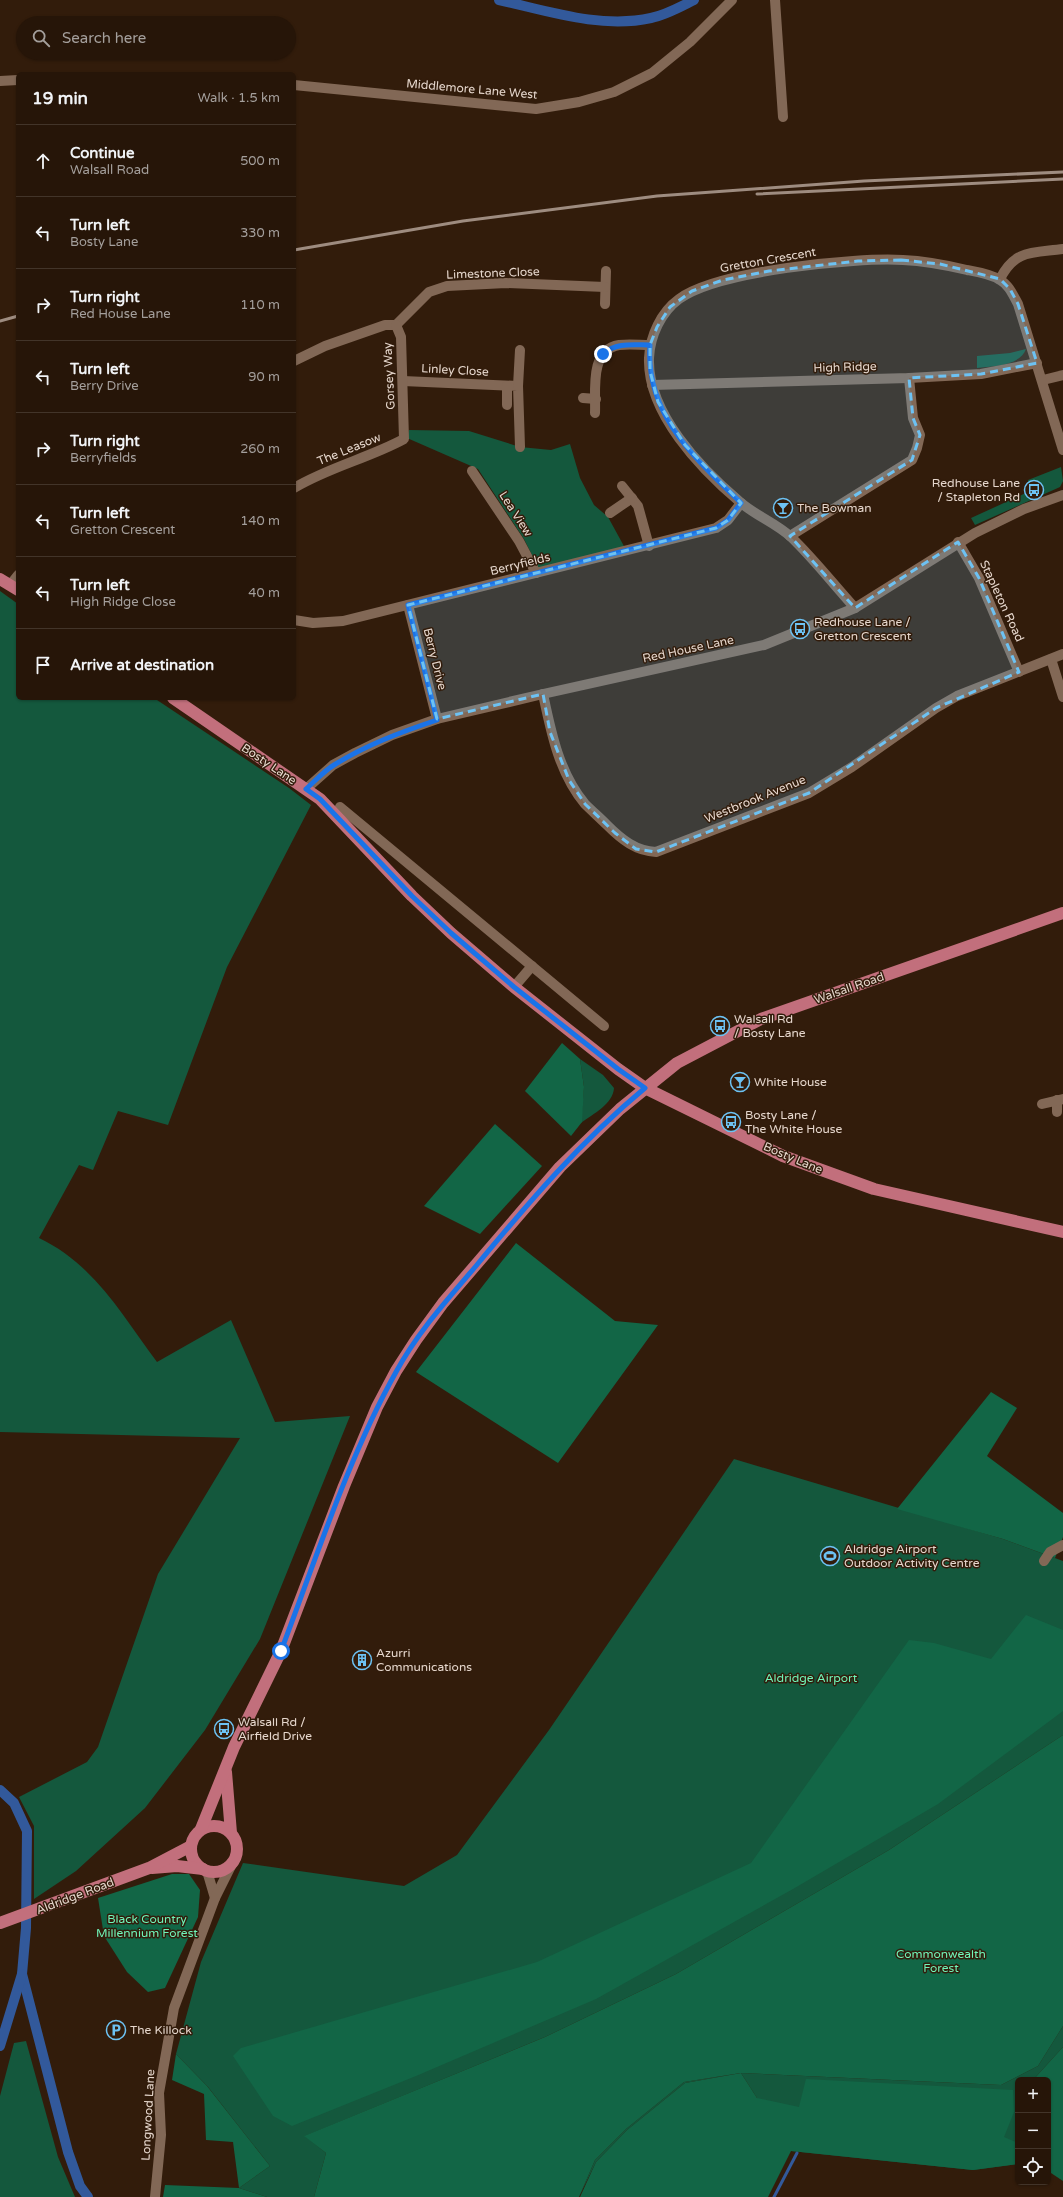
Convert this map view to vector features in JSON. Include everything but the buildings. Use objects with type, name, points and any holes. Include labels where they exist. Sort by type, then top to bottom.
[{"type":"main road","name":"Bosty Lane","points":[[176,700],[320,799],[446,928],[514,987],[618,1069],[645,1088],[783,1156],[874,1189],[1063,1232]]},
{"type":"main road","name":"Walsall Road","points":[[201,1829],[226,1771],[234,1747],[281,1651],[344,1486],[377,1407],[396,1371],[416,1340],[444,1303],[560,1167],[592,1134],[645,1088],[686,1057],[761,1019],[1063,913]]},
{"type":"main road","name":"Walsall Road","points":[[226,1771],[231,1833]]},
{"type":"main road","points":[[209,1826],[219,1826],[231,1833],[237,1848],[232,1864],[222,1871],[205,1870],[194,1860],[190,1846],[194,1836],[201,1829],[209,1826]]},
{"type":"main road","name":"Aldridge Road","points":[[0,1923],[149,1868],[190,1846]]},
{"type":"main road","name":"Aldridge Road","points":[[149,1868],[177,1866],[205,1870]]},
{"type":"street","name":"Middlemore Lane West","points":[[296,85],[536,109],[579,102],[614,92],[652,73],[690,42],[732,0]]},
{"type":"street","points":[[775,0],[783,117]]},
{"type":"street","points":[[0,81],[16,80]]},
{"type":"street","points":[[1063,249],[1026,253],[1015,258],[1006,267],[1000,280],[1010,289],[1018,304],[1043,380],[1063,450]]},
{"type":"street","name":"Gretton Crescent","points":[[855,608],[790,536],[741,503],[694,457],[658,402],[652,385],[650,371],[650,345],[663,316],[679,299],[692,291],[723,280],[769,271],[827,263],[901,260],[940,264],[980,272],[1000,280]]},
{"type":"street","points":[[606,271],[606,304]]},
{"type":"street","name":"Limestone Close","points":[[396,325],[429,292],[447,286],[506,283],[605,287]]},
{"type":"street","points":[[296,360],[326,346],[385,325],[396,325]]},
{"type":"street","name":"Gorsey Way","points":[[396,325],[401,337],[405,427]]},
{"type":"street","points":[[596,413],[597,371],[599,361],[603,354],[609,348],[618,345],[650,345]]},
{"type":"street","points":[[520,350],[518,386],[520,447]]},
{"type":"street","name":"High Ridge","points":[[652,385],[909,378],[981,374],[1037,363]]},
{"type":"street","points":[[1043,380],[1063,375]]},
{"type":"street","points":[[790,536],[912,460],[920,435],[913,418],[909,378]]},
{"type":"street","name":"Linley Close","points":[[403,381],[518,386]]},
{"type":"street","points":[[507,386],[507,405]]},
{"type":"street","points":[[583,398],[596,399]]},
{"type":"street","name":"The Leasow","points":[[296,487],[313,477],[391,446],[404,439],[405,427]]},
{"type":"street","name":"Lea View","points":[[472,471],[519,541],[536,573]]},
{"type":"street","points":[[622,486],[632,498],[642,516],[649,546]]},
{"type":"street","name":"Red House Lane","points":[[306,789],[333,765],[355,753],[392,735],[437,720],[543,694],[764,645],[855,608],[958,542],[1024,509],[1063,495]]},
{"type":"street","points":[[610,513],[632,498]]},
{"type":"street","name":"Berryfields","points":[[296,620],[313,623],[343,621],[649,546],[716,528],[728,520],[741,503]]},
{"type":"street","name":"Stapleton Road","points":[[958,542],[979,578],[1019,672]]},
{"type":"street","name":"Berry Drive","points":[[408,605],[437,720]]},
{"type":"street","name":"Westbrook Avenue","points":[[543,694],[550,732],[560,759],[569,780],[585,804],[615,833],[636,849],[656,852],[809,793],[852,767],[936,708],[958,696],[1063,654]]},
{"type":"street","points":[[1051,659],[1063,697]]},
{"type":"street","points":[[340,807],[532,966],[584,1016],[604,1026]]},
{"type":"street","points":[[514,987],[532,966]]},
{"type":"street","points":[[1042,1104],[1060,1099],[1057,1112]]},
{"type":"street","points":[[1044,1561],[1050,1552],[1063,1545]]},
{"type":"street","name":"Longwood Lane","points":[[155,2197],[161,2135],[160,2093],[174,2008],[215,1898],[232,1864]]},
{"type":"street","points":[[205,1870],[215,1898]]},
{"type":"highlighted area","points":[[901,260],[940,264],[1000,279],[1010,289],[1018,304],[1037,363],[981,374],[909,378],[913,418],[920,435],[912,460],[790,536],[855,608],[958,542],[979,578],[1019,672],[936,708],[809,793],[656,852],[636,849],[615,833],[585,804],[569,780],[550,732],[543,694],[437,719],[408,605],[716,528],[728,520],[741,503],[685,445],[658,402],[650,371],[650,345],[657,327],[670,307],[692,291],[723,280],[769,271],[858,261]]},
{"type":"green space","points":[[1026,349],[1023,355],[1012,362],[998,366],[977,368],[977,356],[1010,353]]},
{"type":"green space","points":[[409,430],[469,431],[520,447],[551,450],[570,444],[580,478],[594,505],[608,517],[625,548],[539,569],[524,539],[478,469],[407,438]]},
{"type":"green space","points":[[1061,467],[1063,481],[1060,487],[975,525],[971,518],[1028,492],[1028,480]]},
{"type":"green space","points":[[0,591],[16,603],[16,700],[157,700],[289,788],[311,805],[227,967],[168,1125],[118,1111],[93,1170],[79,1165],[39,1238],[76,1262],[91,1276],[106,1292],[157,1362],[231,1320],[275,1422],[350,1416],[260,1639],[205,1730],[145,1808],[76,1871],[34,1899],[34,1826],[19,1797],[87,1762],[98,1747],[158,1574],[240,1438],[0,1432]]},
{"type":"green space","points":[[562,1043],[580,1059],[584,1087],[582,1122],[571,1136],[525,1091]]},
{"type":"green space","points":[[580,1059],[603,1075],[614,1088],[613,1094],[606,1104],[581,1123],[584,1087]]},
{"type":"green space","points":[[495,1124],[542,1166],[480,1234],[424,1206]]},
{"type":"green space","points":[[516,1243],[615,1321],[658,1325],[558,1463],[416,1372]]},
{"type":"green space","points":[[991,1392],[1017,1408],[987,1456],[1063,1513],[1063,1537],[1055,1558],[1003,1539],[897,1509]]},
{"type":"green space","name":"Aldridge Airport","points":[[734,1459],[1003,1539],[1063,1561],[1063,1735],[889,1850],[676,1974],[545,2037],[305,2136],[326,2153],[314,2197],[267,2197],[239,2188],[270,2166],[208,2087],[176,2054],[201,1962],[243,1863],[404,1886],[457,1855],[549,1730]]},
{"type":"green space","points":[[1026,1615],[1063,1630],[1063,1711],[938,1804],[793,1889],[596,1999],[416,2076],[292,2126],[273,2116],[233,2056],[241,2048],[537,1962],[751,1863],[909,1640],[934,1643],[991,1659]]},
{"type":"green space","name":"Commonwealth Forest","points":[[1063,1735],[1063,2026],[1038,2066],[1001,2085],[741,2073],[684,2082],[626,2129],[595,2160],[579,2197],[314,2197],[326,2153],[304,2136],[545,2037],[676,1974],[889,1850]]},
{"type":"green space","name":"Black Country Millennium Forest","points":[[172,1874],[189,1874],[200,1890],[198,1917],[165,1988],[148,1992],[127,1972],[104,1936],[98,1898]]},
{"type":"green space","points":[[1063,2026],[1063,2047],[1036,2077],[1017,2077],[1038,2066]]},
{"type":"green space","points":[[26,2041],[58,2157],[75,2197],[0,2197],[0,2096],[14,2043]]},
{"type":"green space","points":[[1063,2047],[1063,2181],[1051,2173],[1051,2077],[1036,2077]]},
{"type":"green space","points":[[176,2054],[207,2086],[270,2166],[239,2188],[233,2142],[206,2140],[204,2094],[172,2080]]},
{"type":"green space","points":[[741,2073],[1001,2085],[1015,2078],[1015,2164],[973,2170],[791,2151]]},
{"type":"green space","points":[[741,2073],[685,2083],[627,2130],[596,2162],[579,2197],[595,2160],[626,2129],[684,2082]]},
{"type":"green space","points":[[741,2073],[757,2098],[799,2107],[806,2079],[1013,2090],[1014,2112],[1004,2137],[1015,2142],[1015,2164],[973,2170],[791,2151],[768,2197],[580,2197],[596,2162],[627,2130],[685,2083]]},
{"type":"green space","points":[[165,2185],[239,2188],[267,2197],[163,2197]]},
{"type":"waterway","points":[[499,0],[575,17],[613,21],[632,21],[657,17],[694,0]]},
{"type":"waterway","points":[[0,1790],[14,1803],[27,1831],[26,1928],[22,1974],[68,2152],[80,2186],[88,2197]]},
{"type":"waterway","points":[[0,2046],[22,1974]]},
{"type":"waterway","points":[[774,2197],[797,2153]]},
{"type":"railway","points":[[296,250],[463,221],[657,196],[864,181],[1063,172]]},
{"type":"railway","points":[[757,194],[1063,179]]},
{"type":"railway","points":[[0,321],[16,317]]},
{"type":"place","name":"Redhouse Lane / Stapleton Rd","points":[[1034,490]]},
{"type":"place","name":"The Bowman","points":[[783,508]]},
{"type":"place","name":"Redhouse Lane / Gretton Crescent","points":[[800,629]]},
{"type":"place","name":"Walsall Rd / Bosty Lane","points":[[720,1026]]},
{"type":"place","name":"White House","points":[[740,1082]]},
{"type":"place","name":"Bosty Lane / The White House","points":[[731,1122]]},
{"type":"place","name":"Aldridge Airport Outdoor Activity Centre","points":[[830,1556]]},
{"type":"place","name":"Azurri Communications","points":[[362,1660]]},
{"type":"place","name":"Walsall Rd / Airfield Drive","points":[[224,1729]]},
{"type":"place","name":"The Killock","points":[[116,2030]]},
{"type":"route","points":[[281,1651],[344,1486],[377,1407],[396,1371],[416,1340],[444,1303],[560,1167],[592,1134],[645,1088],[618,1069],[514,987],[451,933],[412,896],[320,799],[306,789],[333,765],[355,753],[392,735],[437,720],[408,605],[649,546],[716,528],[728,520],[741,503],[694,457],[658,402],[652,385],[650,371],[650,345],[618,345],[609,348],[603,354]]}]
